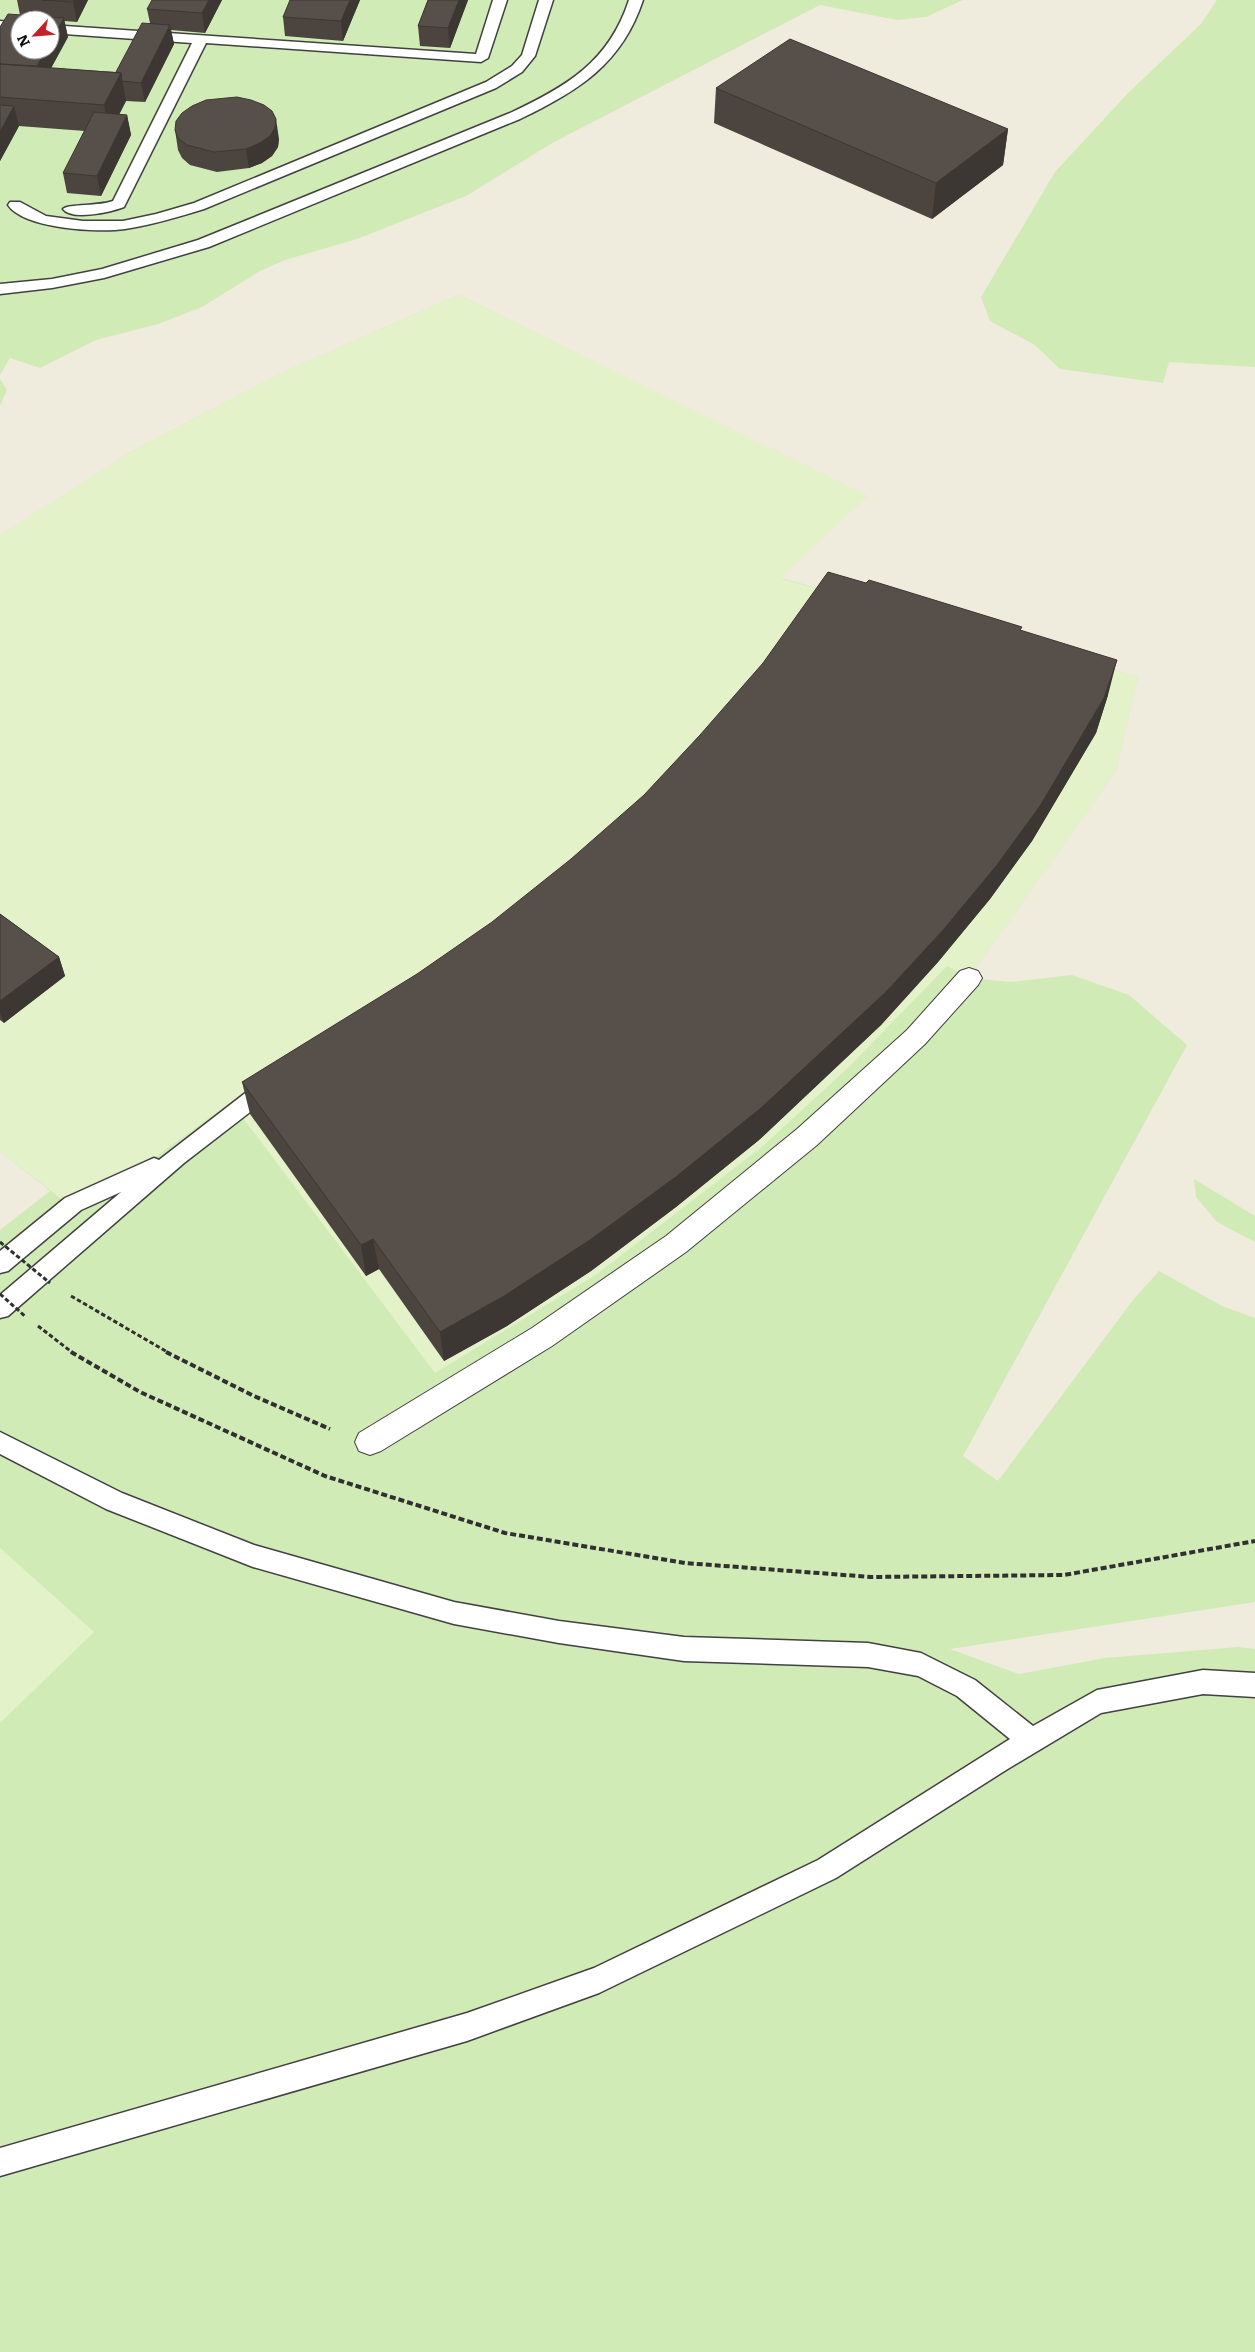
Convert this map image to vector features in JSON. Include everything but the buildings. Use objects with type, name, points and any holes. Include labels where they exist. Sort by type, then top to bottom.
[{"type":"street","points":[[370,1442],[542,1337],[676,1244],[815,1130],[916,1037],[969,978]]},
{"type":"lane","points":[[60,30],[480,58],[500,0]]},
{"type":"lane","points":[[15,204],[42,220],[113,225],[158,218],[199,206],[491,85],[517,69],[528,56],[546,0]]},
{"type":"lane","points":[[0,289],[53,284],[118,271],[186,251],[527,111],[582,79],[611,52],[634,10],[636,0]]},
{"type":"lane","points":[[0,203],[92,211],[105,210],[119,204],[201,40]]},
{"type":"lane","points":[[0,1309],[62,1253],[177,1157],[255,1095],[288,1074]]},
{"type":"lane","points":[[0,1264],[73,1204],[177,1157]]},
{"type":"lane","points":[[0,1442],[24,1457],[114,1501],[253,1556],[454,1613],[559,1632],[684,1649],[868,1655],[921,1665],[966,1688],[1031,1740]]},
{"type":"lane","points":[[0,2162],[466,2027],[599,1980],[827,1869],[1031,1740],[1097,1702],[1203,1682],[1255,1685]]},
{"type":"path","points":[[0,1242],[58,1288]]},
{"type":"path","points":[[66,1293],[149,1343],[254,1396],[314,1423],[370,1442]]},
{"type":"path","points":[[0,1294],[75,1355],[140,1392],[316,1472],[505,1533],[684,1563],[870,1577],[1064,1575],[1255,1541]]},
{"type":"green space","points":[[0,0],[1255,0],[1255,2352],[0,2352]]},
{"type":"green space","points":[[459,295],[869,496],[782,579],[1138,677],[1116,771],[969,978],[947,966],[850,1066],[763,1146],[597,1274],[435,1373],[231,1102],[79,1213],[0,1151],[0,536],[134,450],[288,370]]},
{"type":"green space","points":[[0,1548],[94,1632],[0,1723]]},
{"type":"shaded area","points":[[963,0],[1217,0],[1201,24],[1128,93],[1055,172],[981,297],[990,321],[1035,345],[1060,369],[1163,383],[1169,362],[1255,367],[1255,1216],[1194,1179],[1196,1197],[1217,1222],[1255,1242],[1255,1318],[1222,1306],[1159,1271],[1133,1300],[998,1481],[963,1456],[1187,1045],[1129,995],[1072,975],[1012,982],[969,978],[1116,771],[1138,677],[781,578],[868,496],[459,295],[288,370],[134,450],[0,536],[0,406],[7,390],[0,379],[0,375],[10,358],[40,368],[96,340],[158,324],[202,307],[260,271],[285,260],[357,239],[466,196],[554,142],[820,5],[897,20],[926,17]]},
{"type":"shaded area","points":[[0,1151],[50,1191],[0,1230]]},
{"type":"shaded area","points":[[1255,1602],[1255,1649],[1239,1647],[1105,1658],[1019,1674],[950,1649]]}]
